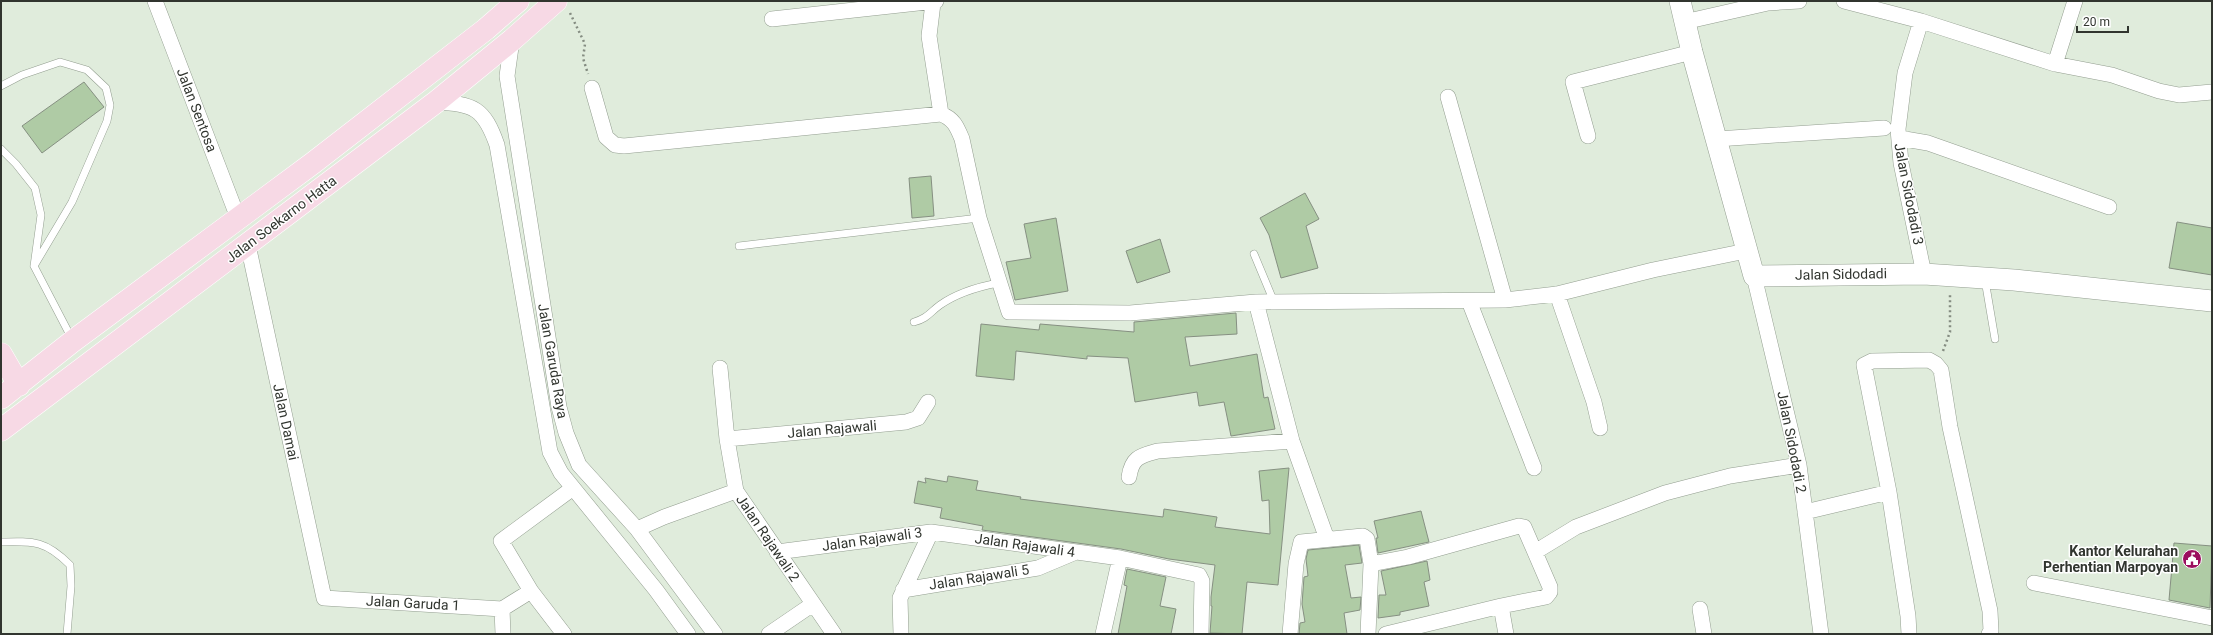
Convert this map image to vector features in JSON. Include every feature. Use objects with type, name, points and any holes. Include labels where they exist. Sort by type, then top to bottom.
[{"type":"main road","name":"Jalan Soekarno Hatta","points":[[1,398],[73,341],[238,218],[486,29],[518,1]]},
{"type":"main road","name":"Jalan Soekarno Hatta","points":[[1,430],[436,102],[512,40],[562,5]]},
{"type":"main road","points":[[1,354],[19,385]]},
{"type":"street","name":"Jalan Sentosa","points":[[155,1],[238,218]]},
{"type":"street","points":[[1680,1],[1692,52],[1754,276]]},
{"type":"street","points":[[1684,22],[1768,3],[1799,1]]},
{"type":"street","points":[[1844,1],[1921,21],[2054,64],[2112,75],[2166,92],[2179,95],[2212,92]]},
{"type":"street","points":[[2054,64],[2075,1]]},
{"type":"street","points":[[772,19],[934,2],[929,36],[941,114]]},
{"type":"street","name":"Jalan Sidodadi 3","points":[[1921,21],[1905,73],[1898,128],[1901,163],[1924,274]]},
{"type":"street","name":"Jalan Garuda Raya","points":[[512,40],[507,76],[559,407],[566,433],[580,464],[637,529],[715,634]]},
{"type":"street","points":[[1588,136],[1572,82],[1692,52]]},
{"type":"street","points":[[592,88],[606,137],[615,145],[624,146],[941,114],[950,118],[958,128],[979,218],[998,283],[1009,312],[1130,313],[1256,302],[1505,300],[1557,294],[1653,270],[1746,251]]},
{"type":"street","points":[[1448,97],[1505,300]]},
{"type":"street","name":"Jalan Garuda Raya","points":[[436,102],[461,103],[473,107],[483,115],[490,125],[501,165],[546,437],[550,452],[561,473],[656,590],[688,634]]},
{"type":"street","points":[[1717,139],[1884,128]]},
{"type":"street","points":[[1899,138],[1928,143],[2109,207]]},
{"type":"street","name":"Jalan Damai","points":[[248,245],[324,598]]},
{"type":"street","name":"Jalan Sidodadi","points":[[1754,276],[1924,274],[1985,278],[2212,301]]},
{"type":"street","name":"Jalan Sidodadi 2","points":[[1754,276],[1799,465],[1821,634]]},
{"type":"street","points":[[1557,294],[1594,402],[1600,428]]},
{"type":"street","points":[[1469,301],[1534,468]]},
{"type":"street","points":[[1256,302],[1292,441],[1327,539]]},
{"type":"street","points":[[1909,634],[1908,616],[1888,492],[1864,365],[1872,361],[1928,360],[1936,364],[1941,370],[1950,427],[1990,611],[1991,631],[1989,634]]},
{"type":"street","points":[[720,368],[727,439],[736,491]]},
{"type":"street","name":"Jalan Rajawali","points":[[727,439],[906,422],[918,418],[928,402]]},
{"type":"street","points":[[1129,477],[1130,467],[1139,456],[1158,451],[1292,441]]},
{"type":"street","points":[[1536,552],[1576,527],[1665,493],[1730,476],[1799,465]]},
{"type":"street","points":[[564,634],[531,591],[501,541],[573,488]]},
{"type":"street","name":"Jalan Rajawali 2","points":[[637,529],[664,517],[736,491],[834,634]]},
{"type":"street","points":[[1804,512],[1888,492]]},
{"type":"street","points":[[1371,564],[1408,557],[1519,526],[1524,528],[1527,532],[1550,587],[1550,592],[1546,597],[1386,634]]},
{"type":"street","name":"Jalan Rajawali 3","points":[[777,552],[931,532]]},
{"type":"street","name":"Jalan Rajawali 3","points":[[901,634],[900,598],[931,532]]},
{"type":"street","name":"Jalan Rajawali 4","points":[[931,532],[1120,558],[1200,575],[1202,581],[1202,634]]},
{"type":"street","points":[[1290,634],[1296,564],[1300,542],[1363,536],[1367,539],[1371,564],[1368,634]]},
{"type":"street","points":[[1013,572],[1020,564],[1021,560],[1019,544]]},
{"type":"street","name":"Jalan Rajawali 5","points":[[903,590],[1038,568],[1076,552]]},
{"type":"street","points":[[1103,634],[1120,558]]},
{"type":"street","points":[[2034,583],[2212,618]]},
{"type":"street","points":[[503,634],[502,608],[531,591]]},
{"type":"street","name":"Jalan Garuda 1","points":[[324,598],[502,608]]},
{"type":"street","points":[[769,634],[813,604]]},
{"type":"street","points":[[1502,606],[1506,634]]},
{"type":"street","points":[[1700,609],[1704,634]]},
{"type":"lane","points":[[1,86],[22,75],[60,62],[87,70],[106,88],[110,104],[107,121],[72,202],[34,266]]},
{"type":"lane","points":[[1,149],[16,164],[35,188],[41,215],[34,266],[73,341]]},
{"type":"lane","points":[[738,246],[979,218]]},
{"type":"lane","points":[[1254,254],[1274,302]]},
{"type":"lane","points":[[1985,278],[1995,339]]},
{"type":"lane","points":[[914,322],[927,318],[939,306],[956,295],[980,286],[998,283]]},
{"type":"lane","points":[[1,542],[45,544],[58,553],[70,565],[71,586],[67,634]]},
{"type":"path","points":[[562,5],[585,44],[583,58],[592,88]]},
{"type":"path","points":[[1936,364],[1946,345],[1950,332],[1950,276]]},
{"type":"building","points":[[84,82],[104,107],[42,153],[22,126]]},
{"type":"building","points":[[931,176],[934,216],[912,218],[909,178]]},
{"type":"building","points":[[1305,193],[1319,219],[1306,226],[1318,268],[1281,278],[1269,235],[1260,218]]},
{"type":"building","points":[[1056,218],[1068,291],[1015,300],[1006,262],[1031,258],[1024,224]]},
{"type":"building","points":[[2177,222],[2212,228],[2212,275],[2169,268]]},
{"type":"building","points":[[1160,239],[1170,272],[1137,283],[1126,251]]},
{"type":"building","points":[[1236,313],[1237,334],[1185,337],[1190,366],[1257,354],[1264,398],[1268,397],[1275,429],[1231,436],[1224,402],[1199,406],[1197,392],[1135,402],[1128,358],[1087,356],[1087,359],[1016,351],[1014,380],[976,376],[981,324],[1039,330],[1040,324],[1134,332],[1134,322]]},
{"type":"building","points":[[1289,468],[1278,585],[1247,582],[1242,634],[1210,633],[1212,606],[1211,597],[1215,565],[1169,559],[1121,549],[982,530],[983,526],[940,518],[942,508],[914,503],[918,481],[926,483],[925,478],[947,482],[948,476],[978,481],[976,490],[1021,497],[1020,499],[1163,517],[1164,509],[1217,517],[1215,527],[1270,534],[1269,500],[1262,501],[1259,471]]},
{"type":"building","points":[[1421,511],[1429,542],[1378,553],[1376,538],[1378,538],[1374,521]]},
{"type":"building","name":"Kantor Kelurahan Perhentian Marpoyan","points":[[2174,543],[2212,546],[2210,608],[2169,600]]},
{"type":"building","points":[[1359,545],[1362,563],[1345,565],[1351,598],[1361,597],[1360,610],[1344,613],[1347,634],[1299,634],[1300,623],[1305,622],[1302,604],[1304,577],[1308,576],[1306,559],[1308,550]]},
{"type":"building","points":[[1427,561],[1430,580],[1424,582],[1429,606],[1400,612],[1400,615],[1378,618],[1379,595],[1386,595],[1381,571]]},
{"type":"building","points":[[1127,569],[1166,577],[1160,606],[1176,609],[1171,634],[1118,634],[1127,586],[1124,585]]},
{"type":"place","name":"Kantor Kelurahan Perhentian Marpoyan","points":[[2192,559]]}]
